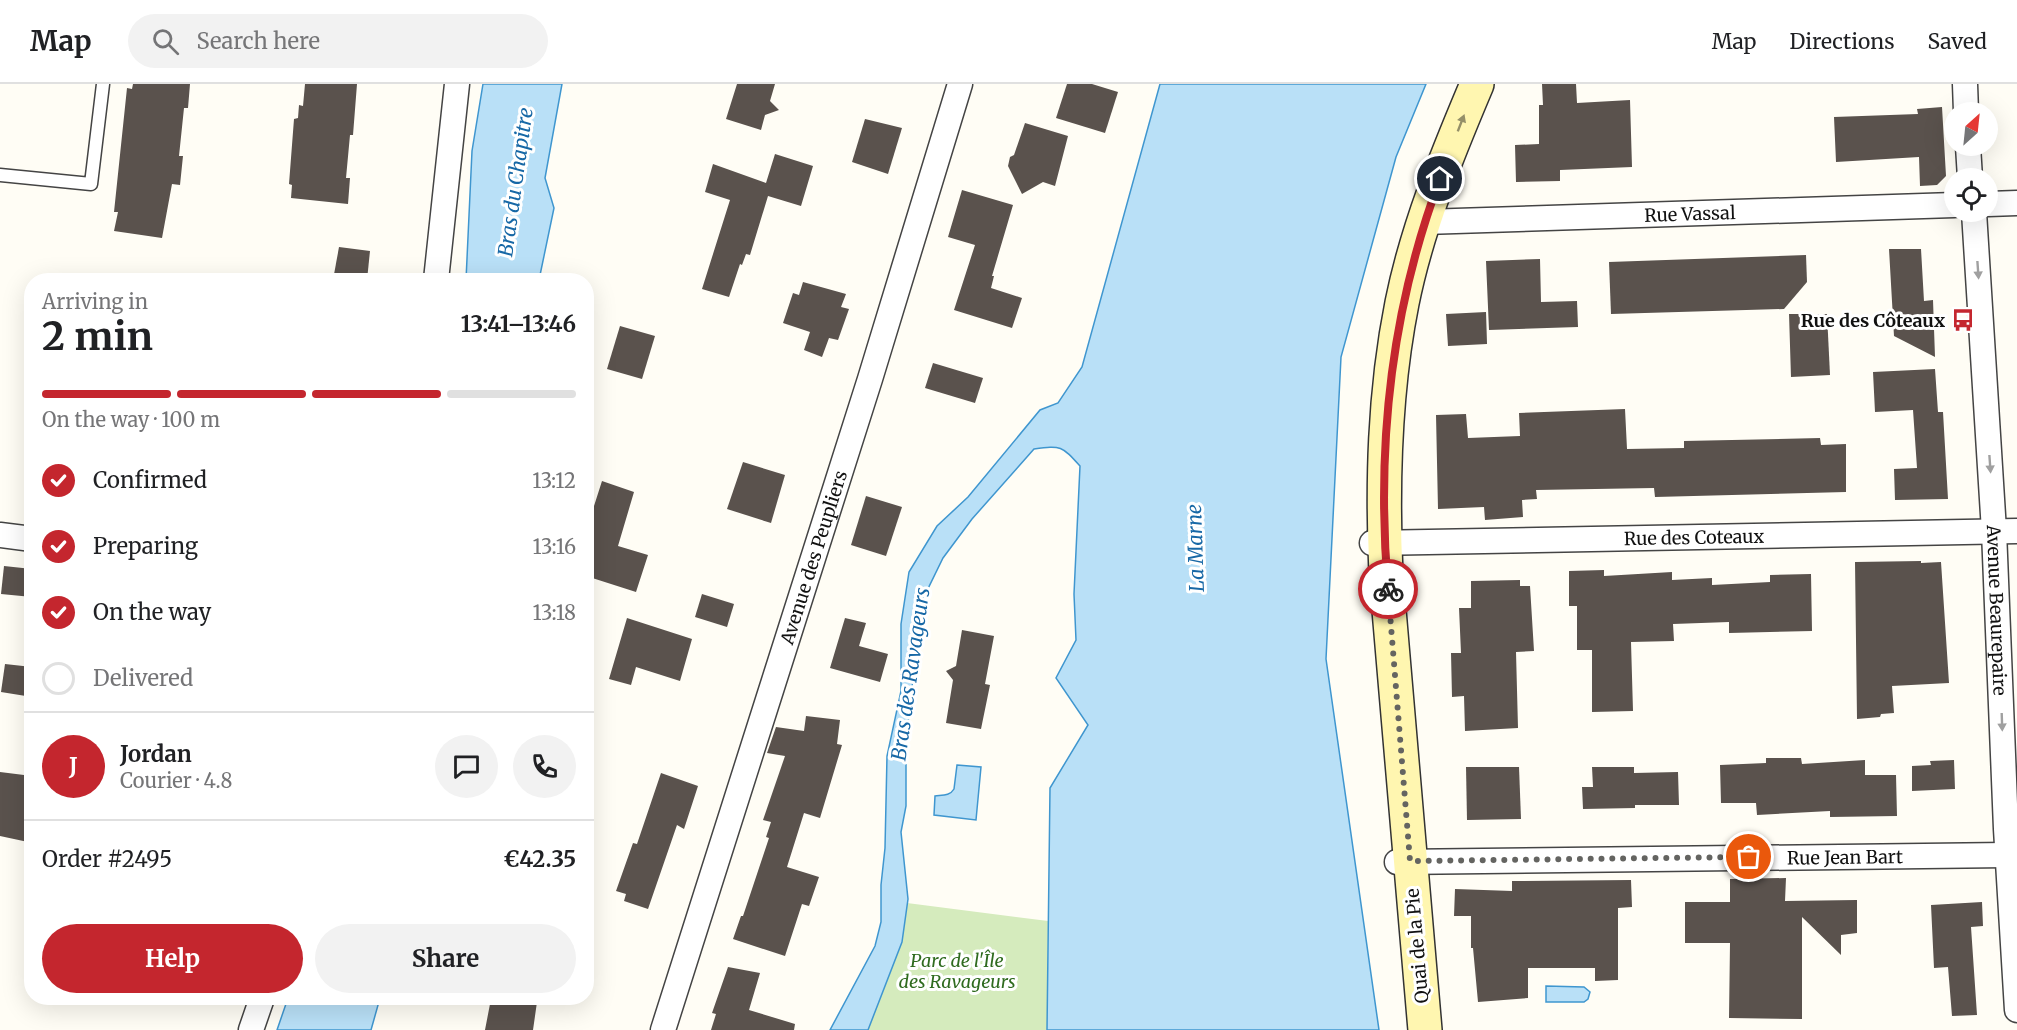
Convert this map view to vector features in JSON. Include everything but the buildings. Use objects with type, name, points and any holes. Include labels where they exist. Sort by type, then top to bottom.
[{"type":"street","points":[[437,273],[457,84]]},
{"type":"street","name":"Avenue des Peupliers","points":[[663,1030],[870,379],[960,84]]},
{"type":"street","name":"Quai de la Pie","points":[[1425,1030],[1404,862],[1378,543],[1383,510],[1386,413],[1402,303],[1424,222],[1477,84]]},
{"type":"street","points":[[1965,84],[1966,102]]},
{"type":"street","points":[[1998,204],[2017,203]]},
{"type":"street","name":"Rue Vassal","points":[[1424,222],[1944,205]]},
{"type":"street","name":"Avenue Beaurepaire","points":[[1975,222],[2006,531],[2007,855],[2017,1010]]},
{"type":"street","name":"Rue des Coteaux","points":[[1378,543],[2006,531]]},
{"type":"street","points":[[0,536],[24,538]]},
{"type":"street","name":"Rue Jean Bart","points":[[1404,862],[2007,855]]},
{"type":"street","points":[[251,1030],[260,1005]]},
{"type":"lane","points":[[0,175],[91,184],[103,84]]},
{"type":"green space","name":"Parc de l'Île des Ravageurs","points":[[907,903],[1048,921],[1047,1030],[868,1030],[902,942]]},
{"type":"water","name":"Bras du Chapitre","points":[[483,84],[562,84],[545,178],[554,208],[540,273],[466,273],[472,151]]},
{"type":"water","points":[[1160,84],[1426,84],[1396,157],[1341,357],[1326,659],[1379,1030],[1047,1030],[1050,788],[1088,725],[1056,678],[1076,640],[1074,594],[1080,466],[1065,451],[1050,447],[1034,449],[972,519],[943,558],[922,601],[906,740],[906,806],[901,832],[908,899],[902,942],[868,1030],[830,1030],[875,946],[881,922],[887,756],[901,691],[901,624],[909,572],[937,526],[968,497],[1040,410],[1058,403],[1082,367]]},
{"type":"water","points":[[957,765],[981,767],[976,820],[934,815],[935,796],[948,794],[954,789]]},
{"type":"water","points":[[1546,986],[1584,987],[1590,992],[1588,999],[1584,1002],[1546,1002]]},
{"type":"water","points":[[286,1005],[378,1005],[371,1030],[277,1030]]},
{"type":"way so far","points":[[1388,589],[1410,861],[1749,857]]},
{"type":"place","name":"Rue des Côteaux","points":[[1963,320]]},
{"type":"route","points":[[1388,589],[1383,510],[1386,413],[1402,303],[1424,222],[1440,179]]},
{"type":"water label","name":"La Marne","points":[[1195,548]]},
{"type":"water label","name":"Bras des Ravageurs","points":[[910,674]]}]
